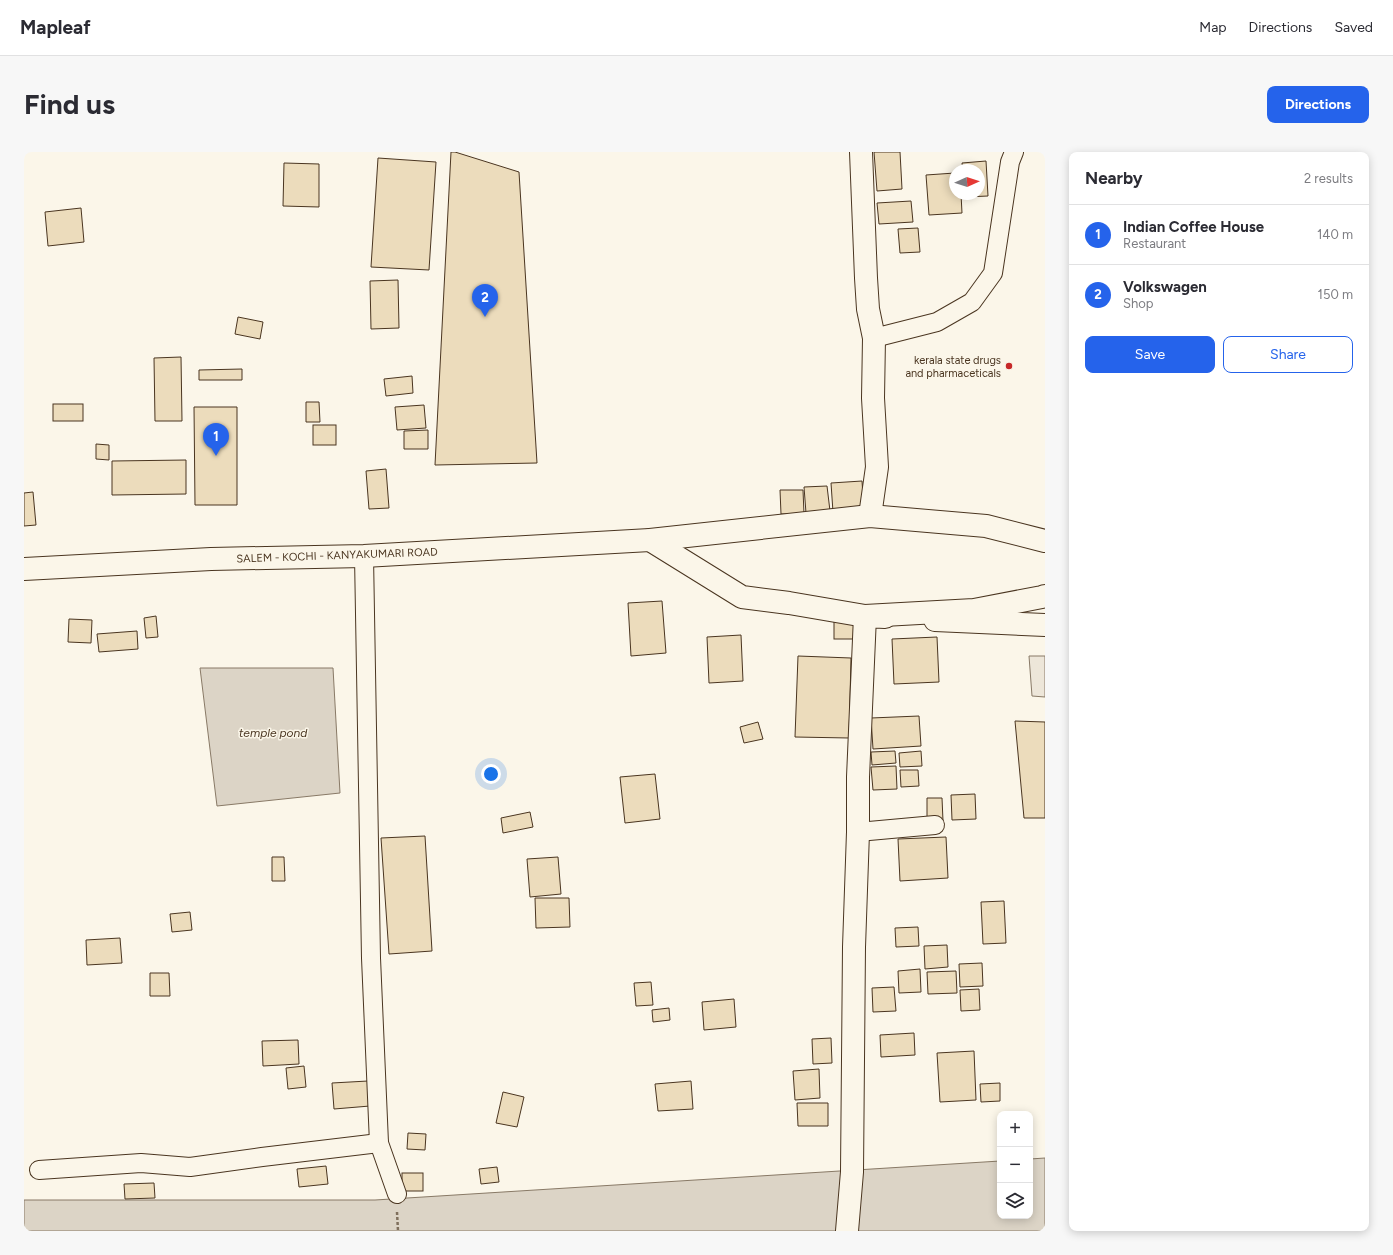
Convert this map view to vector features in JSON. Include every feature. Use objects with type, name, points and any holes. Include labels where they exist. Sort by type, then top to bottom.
[{"type":"main road","points":[[861,152],[868,309],[874,338],[873,398],[877,467],[870,516]]},
{"type":"main road","name":"SALEM - KOCHI - KANYAKUMARI ROAD","points":[[24,569],[211,559],[364,556],[650,540],[870,516],[986,526],[1045,541]]},
{"type":"main road","points":[[650,540],[742,598],[789,603],[865,616],[1045,625]]},
{"type":"main road","points":[[865,616],[974,610],[1045,596]]},
{"type":"main road","points":[[846,1231],[852,1172],[854,947],[858,832],[858,777],[865,616]]},
{"type":"street","points":[[874,338],[937,322],[972,302],[993,273],[1010,162],[1014,152]]},
{"type":"street","points":[[364,556],[371,958],[379,1143],[396,1194]]},
{"type":"street","points":[[858,832],[935,825]]},
{"type":"street","points":[[39,1170],[141,1163],[190,1167],[262,1156],[379,1143]]},
{"type":"shaded area","points":[[1029,656],[1045,656],[1045,697],[1032,696]]},
{"type":"water","name":"temple pond","points":[[200,668],[333,668],[340,793],[217,806]]},
{"type":"water","points":[[1045,1158],[1045,1231],[24,1231],[24,1200],[375,1200],[997,1161],[997,1219],[1033,1219],[1033,1159]]},
{"type":"building","points":[[451,152],[519,172],[537,463],[435,465]]},
{"type":"building","points":[[874,152],[900,152],[902,189],[877,191]]},
{"type":"building","points":[[378,158],[436,162],[429,270],[371,267]]},
{"type":"building","points":[[986,161],[988,196],[985,196],[985,164],[962,163]]},
{"type":"building","points":[[284,163],[319,164],[319,207],[283,206]]},
{"type":"building","points":[[949,173],[949,200],[961,200],[962,213],[929,215],[926,175]]},
{"type":"building","points":[[911,201],[913,222],[879,224],[877,203]]},
{"type":"building","points":[[81,208],[84,242],[48,246],[45,212]]},
{"type":"building","points":[[918,228],[920,252],[900,253],[898,229]]},
{"type":"building","points":[[398,280],[399,328],[371,329],[370,281]]},
{"type":"building","points":[[238,317],[263,322],[260,339],[235,334]]},
{"type":"building","points":[[181,357],[182,421],[155,421],[154,358]]},
{"type":"building","points":[[242,369],[242,380],[199,380],[199,370]]},
{"type":"building","points":[[412,376],[413,393],[386,396],[384,379]]},
{"type":"building","points":[[306,402],[319,402],[320,422],[306,422]]},
{"type":"building","points":[[53,404],[83,404],[83,421],[53,421]]},
{"type":"building","points":[[424,405],[426,428],[397,430],[395,407]]},
{"type":"building","points":[[194,407],[237,407],[237,505],[195,505]]},
{"type":"building","points":[[313,425],[336,425],[336,445],[313,445]]},
{"type":"building","points":[[428,430],[428,449],[404,449],[404,431]]},
{"type":"building","points":[[96,444],[109,445],[109,460],[96,459]]},
{"type":"building","points":[[186,460],[186,494],[112,495],[112,461]]},
{"type":"building","points":[[386,469],[389,508],[369,509],[366,471]]},
{"type":"building","points":[[862,481],[864,510],[833,512],[831,483]]},
{"type":"building","points":[[827,486],[830,511],[806,513],[804,487]]},
{"type":"building","points":[[780,490],[803,490],[804,514],[781,514]]},
{"type":"building","points":[[33,492],[36,525],[24,526],[24,493]]},
{"type":"building","points":[[662,601],[666,653],[631,656],[628,603]]},
{"type":"building","points":[[156,616],[158,637],[146,638],[144,618]]},
{"type":"building","points":[[834,618],[856,618],[856,639],[834,639]]},
{"type":"building","points":[[69,619],[92,620],[91,643],[68,642]]},
{"type":"building","points":[[137,631],[138,649],[99,652],[97,634]]},
{"type":"building","points":[[741,635],[743,681],[709,683],[707,637]]},
{"type":"building","points":[[937,637],[939,682],[894,684],[892,639]]},
{"type":"building","points":[[798,656],[851,658],[849,738],[795,737]]},
{"type":"building","points":[[919,716],[921,746],[873,749],[871,718]]},
{"type":"building","points":[[1015,721],[1045,722],[1045,818],[1024,818]]},
{"type":"building","points":[[758,722],[763,739],[744,743],[740,727]]},
{"type":"building","points":[[895,751],[896,763],[872,765],[871,752]]},
{"type":"building","points":[[921,751],[922,766],[900,767],[899,753]]},
{"type":"building","points":[[896,766],[897,789],[873,790],[871,767]]},
{"type":"building","points":[[900,770],[918,770],[919,786],[901,787]]},
{"type":"building","points":[[655,774],[660,819],[625,823],[620,777]]},
{"type":"building","points":[[975,794],[976,819],[952,820],[951,795]]},
{"type":"building","points":[[927,798],[942,798],[943,821],[927,821]]},
{"type":"building","points":[[530,812],[533,827],[503,833],[501,818]]},
{"type":"building","points":[[425,836],[432,951],[389,954],[381,838]]},
{"type":"building","points":[[946,837],[948,878],[900,881],[898,839]]},
{"type":"building","points":[[272,857],[284,857],[285,881],[272,881]]},
{"type":"building","points":[[558,857],[561,894],[530,897],[527,859]]},
{"type":"building","points":[[535,898],[569,898],[570,927],[536,928]]},
{"type":"building","points":[[1004,901],[1006,943],[983,944],[981,902]]},
{"type":"building","points":[[190,912],[192,930],[172,932],[170,914]]},
{"type":"building","points":[[918,927],[919,946],[896,947],[895,928]]},
{"type":"building","points":[[120,938],[122,963],[87,965],[86,940]]},
{"type":"building","points":[[947,945],[948,967],[925,969],[924,946]]},
{"type":"building","points":[[982,963],[983,986],[960,987],[959,964]]},
{"type":"building","points":[[920,969],[921,992],[899,993],[898,971]]},
{"type":"building","points":[[956,971],[957,993],[928,994],[927,972]]},
{"type":"building","points":[[150,973],[169,973],[170,996],[150,996]]},
{"type":"building","points":[[651,982],[653,1005],[636,1006],[634,983]]},
{"type":"building","points":[[894,987],[896,1011],[873,1012],[872,988]]},
{"type":"building","points":[[979,989],[980,1010],[961,1011],[960,990]]},
{"type":"building","points":[[734,999],[736,1027],[704,1030],[702,1002]]},
{"type":"building","points":[[669,1008],[670,1020],[653,1022],[652,1010]]},
{"type":"building","points":[[914,1033],[915,1055],[881,1057],[880,1035]]},
{"type":"building","points":[[831,1038],[832,1063],[813,1064],[812,1039]]},
{"type":"building","points":[[298,1040],[299,1064],[263,1066],[262,1041]]},
{"type":"building","points":[[974,1051],[976,1100],[940,1102],[937,1053]]},
{"type":"building","points":[[304,1066],[306,1087],[288,1089],[286,1068]]},
{"type":"building","points":[[819,1069],[820,1098],[795,1100],[793,1071]]},
{"type":"building","points":[[368,1081],[370,1106],[334,1109],[332,1083]]},
{"type":"building","points":[[691,1081],[693,1109],[658,1111],[655,1084]]},
{"type":"building","points":[[1000,1083],[1000,1101],[981,1102],[980,1084]]},
{"type":"building","points":[[503,1092],[524,1097],[517,1127],[496,1123]]},
{"type":"building","points":[[797,1103],[828,1103],[828,1126],[798,1126]]},
{"type":"building","points":[[408,1133],[426,1134],[425,1150],[407,1149]]},
{"type":"building","points":[[326,1166],[328,1184],[299,1187],[297,1169]]},
{"type":"building","points":[[497,1167],[499,1182],[481,1184],[479,1169]]},
{"type":"building","points":[[402,1173],[423,1173],[423,1191],[402,1191]]},
{"type":"building","points":[[154,1183],[155,1198],[125,1199],[124,1184]]},
{"type":"place","name":"Volkswagen","points":[[485,317]]},
{"type":"place","name":"kerala state drugs and pharmaceticals","points":[[1009,366]]},
{"type":"place","name":"Indian Coffee House","points":[[216,456]]}]
